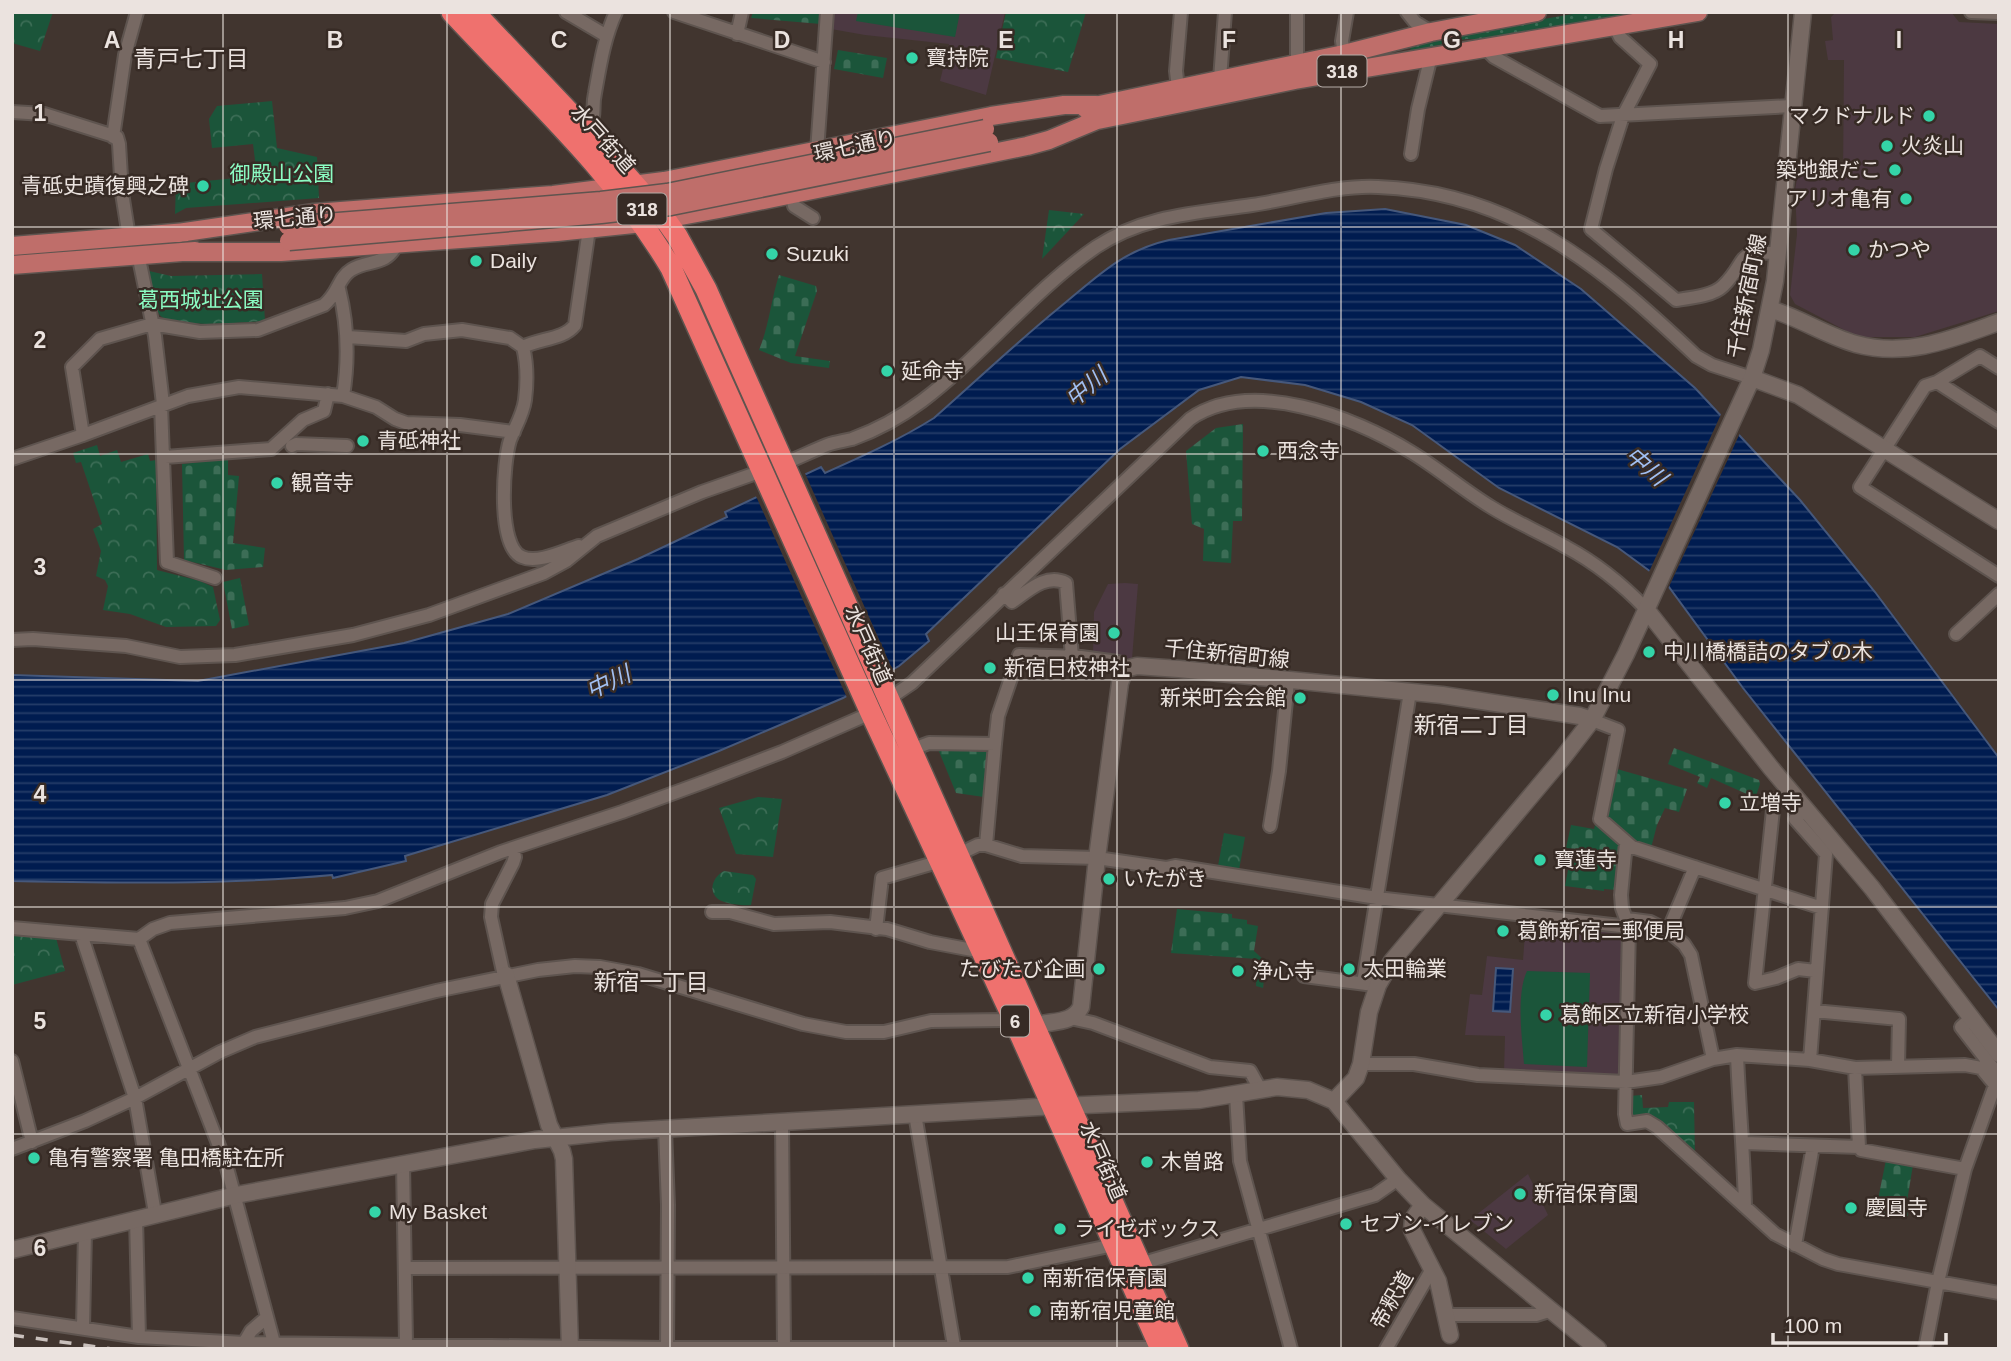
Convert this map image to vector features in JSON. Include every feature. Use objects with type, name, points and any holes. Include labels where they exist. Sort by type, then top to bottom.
[{"type":"highway","name":"水戸街道","points":[[452,12],[591,160],[665,219],[706,289],[913,750],[983,952],[1013,1018],[1061,1106],[1140,1264],[1168,1344]]},
{"type":"highway","name":"水戸街道","points":[[474,12],[586,130],[624,186],[671,268],[868,705],[1034,1026],[1114,1245],[1168,1344]]},
{"type":"main road","name":"環七通り","points":[[1097,113],[1178,88],[1345,54],[1431,32],[1537,12]]},
{"type":"main road","name":"環七通り","points":[[12,265],[184,252],[289,233],[667,193],[987,136],[1097,113],[1698,12]]},
{"type":"main road","points":[[178,233],[314,213],[552,195],[624,186],[716,172],[1031,109],[1064,105],[1097,113]]},
{"type":"main road","points":[[184,252],[281,252],[557,232],[643,223],[1027,146],[1049,140],[1097,113]]},
{"type":"main road","points":[[574,192],[586,180],[591,160]]},
{"type":"main road","points":[[716,172],[700,181],[702,202],[719,209]]},
{"type":"main road","points":[[552,195],[560,198],[563,205],[565,220],[557,232]]},
{"type":"main road","name":"環七通り","points":[[12,246],[178,233],[289,233]]},
{"type":"street","points":[[113,137],[125,55],[136,12]]},
{"type":"street","points":[[566,12],[605,35]]},
{"type":"street","points":[[586,130],[595,116],[594,98],[605,35],[617,12]]},
{"type":"street","points":[[674,12],[824,62]]},
{"type":"street","points":[[737,34],[742,12]]},
{"type":"street","points":[[817,151],[827,12]]},
{"type":"street","points":[[1178,88],[1176,71],[1181,12]]},
{"type":"street","points":[[1220,79],[1225,12]]},
{"type":"street","points":[[1297,12],[1297,63]]},
{"type":"street","points":[[1345,54],[1342,41],[1347,12]]},
{"type":"street","points":[[1407,12],[1415,22],[1431,32]]},
{"type":"street","name":"千住新宿町線","points":[[1334,1101],[1356,1078],[1361,1064],[1369,1012],[1378,985],[1392,961],[1592,720],[1614,679],[1752,378],[1770,309],[1779,254],[1803,12]]},
{"type":"street","points":[[1972,12],[1999,13]]},
{"type":"street","points":[[1615,27],[1620,37],[1650,64],[1623,116],[1605,169],[1591,229],[1676,300],[1698,297],[1722,288],[1745,257],[1755,251],[1779,254]]},
{"type":"street","points":[[1484,47],[1494,57],[1600,116],[1792,106]]},
{"type":"street","points":[[1411,153],[1431,56]]},
{"type":"street","points":[[12,112],[44,114],[117,137],[120,144],[122,193],[129,237]]},
{"type":"street","points":[[785,469],[830,444],[852,439],[873,429],[923,400],[1070,268],[1111,238],[1153,220],[1171,216],[1342,189],[1376,187],[1430,193],[1471,202],[1516,219],[1551,237],[1589,263],[1696,356],[1712,365],[1798,395],[1999,521]]},
{"type":"street","points":[[792,194],[794,205],[813,218]]},
{"type":"street","points":[[523,347],[535,341],[569,333],[575,325],[589,229]]},
{"type":"street","points":[[83,435],[72,367],[100,339],[152,324],[200,332],[258,330],[324,304],[333,298],[343,277],[352,269],[388,258],[397,244]]},
{"type":"street","points":[[138,254],[152,324],[162,405],[167,562],[215,578]]},
{"type":"street","points":[[339,289],[348,337],[343,396]]},
{"type":"street","points":[[1770,309],[1855,344],[1881,349],[1933,345],[1999,322]]},
{"type":"street","points":[[348,337],[406,341],[424,334],[462,330],[510,338],[523,347]]},
{"type":"street","points":[[523,347],[525,399],[509,443],[503,520],[514,550],[523,558],[533,560],[587,543]]},
{"type":"street","points":[[1999,369],[1980,356],[1937,383],[1925,386],[1860,487],[1999,576]]},
{"type":"street","points":[[1937,383],[1999,422]]},
{"type":"street","points":[[12,459],[162,405],[214,390],[239,387],[343,396],[376,407],[406,423],[460,425],[513,432]]},
{"type":"street","points":[[165,457],[271,449],[303,420],[324,411],[328,394]]},
{"type":"street","points":[[887,691],[912,683],[1190,419],[1220,403],[1255,401],[1277,403],[1329,415],[1377,433],[1414,454],[1488,505],[1583,557],[1648,605],[1805,810],[1872,888],[1999,1054]]},
{"type":"street","points":[[292,446],[296,443],[347,446]]},
{"type":"street","points":[[12,640],[33,639],[126,646],[180,657],[235,655],[353,635],[429,615],[544,573],[566,561],[597,536],[668,505],[764,477]]},
{"type":"street","points":[[1004,594],[1012,602],[1042,582],[1058,578],[1066,583],[1072,657]]},
{"type":"street","points":[[1956,634],[1997,601]]},
{"type":"street","points":[[986,845],[998,716],[1019,655],[1118,662],[1125,669],[1120,683],[1097,859],[1081,1007],[1077,1014],[1070,1018],[1034,1026]]},
{"type":"street","name":"千住新宿町線","points":[[1125,669],[1137,666],[1165,668],[1410,692],[1473,699],[1592,720]]},
{"type":"street","points":[[1270,826],[1289,681]]},
{"type":"street","points":[[1378,985],[1366,980],[1364,976],[1410,692]]},
{"type":"street","points":[[12,928],[139,939],[153,929],[170,923],[345,908],[378,901],[513,848],[653,801],[782,752],[868,705]]},
{"type":"street","points":[[1592,720],[1618,730],[1600,819],[1626,843],[1822,908]]},
{"type":"street","points":[[913,750],[929,743],[995,744]]},
{"type":"street","points":[[1774,800],[1755,984],[1798,969],[1816,971]]},
{"type":"street","points":[[1805,810],[1795,819],[1826,854],[1810,1060]]},
{"type":"street","points":[[1626,843],[1620,895],[1628,923],[1627,1124],[1647,1121],[1657,1127],[1775,1234],[1795,1245],[1839,1264],[1999,1293]]},
{"type":"street","points":[[876,929],[882,878],[949,858],[978,845],[1022,856],[1097,859],[1166,868],[1175,866],[1437,905],[1628,923],[1650,922],[1668,931],[1684,944],[1691,955],[1713,1059]]},
{"type":"street","points":[[513,848],[515,857],[492,904],[491,917],[549,1125],[564,1159],[570,1347]]},
{"type":"street","points":[[1668,931],[1695,867]]},
{"type":"street","points":[[712,912],[730,912],[774,924],[830,922],[891,930],[930,942],[983,952]]},
{"type":"street","points":[[81,934],[135,1098],[155,1213]]},
{"type":"street","points":[[139,939],[236,1195],[274,1343]]},
{"type":"street","points":[[12,1149],[135,1098],[233,1045],[281,1029],[505,975],[575,965],[638,974],[803,1024],[846,1031],[884,1032],[931,1021],[1013,1018]]},
{"type":"street","points":[[1304,976],[1378,985]]},
{"type":"street","points":[[1814,1011],[1899,1019],[1898,1066]]},
{"type":"street","points":[[1070,1018],[1093,1023],[1210,1067],[1250,1071],[1260,1089]]},
{"type":"street","points":[[1970,1019],[1961,1027],[1996,1072],[1990,1079]]},
{"type":"street","points":[[1361,1064],[1413,1064],[1478,1075],[1626,1082],[1661,1077],[1713,1059],[1737,1055],[1810,1060],[1855,1068],[1965,1065],[1981,1068],[1995,1085],[1965,1168],[1925,1349]]},
{"type":"street","points":[[1737,1055],[1739,1107],[1744,1143],[1745,1207]]},
{"type":"street","points":[[12,1061],[32,1142]]},
{"type":"street","points":[[1855,1068],[1859,1147]]},
{"type":"street","points":[[12,1250],[236,1195],[403,1163],[556,1138],[915,1114],[1173,1102],[1236,1095],[1276,1087],[1308,1090],[1334,1101],[1398,1180],[1423,1205],[1598,1349]]},
{"type":"street","points":[[1236,1095],[1240,1161],[1291,1349]]},
{"type":"street","points":[[915,1114],[954,1346]]},
{"type":"street","points":[[782,1123],[784,1348]]},
{"type":"street","points":[[665,1129],[667,1348]]},
{"type":"street","points":[[1744,1143],[1859,1147],[1861,1150],[1965,1168]]},
{"type":"street","points":[[1795,1245],[1813,1146]]},
{"type":"street","points":[[403,1163],[406,1343]]},
{"type":"street","points":[[1140,1264],[1375,1195],[1398,1180]]},
{"type":"street","points":[[1423,1205],[1413,1219],[1412,1230],[1437,1281],[1451,1342]]},
{"type":"street","points":[[136,1218],[139,1337]]},
{"type":"street","points":[[83,1328],[85,1231]]},
{"type":"street","points":[[405,1268],[1008,1267],[1114,1245]]},
{"type":"street","name":"帝釈道","points":[[1387,1349],[1432,1269]]},
{"type":"street","points":[[1445,1315],[1536,1315],[1552,1310]]},
{"type":"street","points":[[12,1318],[139,1337],[244,1343],[667,1348],[1168,1344]]},
{"type":"street","points":[[244,1343],[251,1331],[266,1318]]},
{"type":"shaded area","points":[[831,12],[1005,12],[986,95],[940,81],[949,44],[831,29]]},
{"type":"shaded area","name":"アリオ亀有","points":[[1836,12],[1951,12],[1959,22],[1999,24],[1999,311],[1915,337],[1864,337],[1854,335],[1795,304],[1790,295],[1797,234],[1795,190],[1798,173],[1843,176],[1844,60],[1828,60],[1825,41],[1833,40],[1831,17]]},
{"type":"shaded area","name":"山王保育園","points":[[1108,584],[1138,584],[1132,659],[1093,654],[1094,612]]},
{"type":"shaded area","name":"葛飾区立新宿小学校","points":[[1526,920],[1619,931],[1624,935],[1623,1073],[1619,1077],[1504,1072],[1505,1036],[1465,1035],[1470,994],[1482,995],[1487,956],[1523,960]]},
{"type":"shaded area","name":"新宿保育園","points":[[1528,1174],[1548,1215],[1506,1249],[1470,1220]]},
{"type":"green space","points":[[12,12],[53,12],[40,51],[12,43]]},
{"type":"green space","points":[[753,12],[821,12],[821,24],[751,18]]},
{"type":"green space","points":[[858,12],[960,12],[955,37],[856,21]]},
{"type":"green space","points":[[1006,12],[1086,12],[1068,72],[996,58]]},
{"type":"green space","points":[[1585,12],[1659,12],[1485,39],[1466,39],[1411,51],[1410,47],[1496,27]]},
{"type":"green space","points":[[838,50],[887,58],[883,78],[834,69]]},
{"type":"green space","name":"御殿山公園","points":[[272,101],[277,148],[317,157],[319,198],[186,208],[175,214],[176,184],[257,176],[253,144],[212,148],[209,119],[217,106]]},
{"type":"green space","points":[[1049,210],[1084,214],[1042,259]]},
{"type":"green space","name":"葛西城址公園","points":[[149,271],[171,276],[262,274],[265,321],[192,324],[166,319],[159,314],[155,304]]},
{"type":"green space","points":[[779,275],[816,286],[817,291],[795,356],[830,361],[829,368],[791,363],[759,350]]},
{"type":"green space","points":[[1243,424],[1242,521],[1233,521],[1231,563],[1203,561],[1204,529],[1192,524],[1186,451],[1216,428]]},
{"type":"green space","points":[[97,445],[100,456],[117,450],[121,462],[148,454],[150,461],[156,460],[157,570],[213,587],[220,620],[216,626],[166,627],[130,614],[103,610],[108,586],[105,580],[96,576],[101,551],[93,529],[102,524],[81,462],[76,463],[73,453]]},
{"type":"green space","points":[[228,459],[228,475],[239,476],[233,543],[265,548],[263,567],[226,570],[184,560],[182,464]]},
{"type":"green space","points":[[240,578],[249,625],[232,629],[223,582]]},
{"type":"green space","points":[[1674,748],[1759,780],[1754,802],[1748,799],[1749,795],[1711,778],[1707,788],[1697,783],[1700,777],[1668,764]]},
{"type":"green space","points":[[938,749],[987,752],[989,755],[984,797],[956,793]]},
{"type":"green space","points":[[1617,769],[1687,789],[1679,812],[1665,808],[1651,848],[1632,841],[1604,815]]},
{"type":"green space","points":[[758,797],[782,799],[773,857],[736,854],[719,808]]},
{"type":"green space","points":[[1596,822],[1622,845],[1617,890],[1565,886],[1572,849],[1566,848],[1571,825],[1594,829]]},
{"type":"green space","points":[[1224,833],[1245,837],[1239,870],[1218,866]]},
{"type":"green space","points":[[724,871],[753,875],[756,879],[751,905],[739,905],[718,899],[712,888],[717,876]]},
{"type":"green space","points":[[1177,909],[1232,914],[1232,918],[1247,920],[1247,924],[1258,926],[1254,951],[1266,962],[1263,988],[1256,986],[1257,959],[1171,953]]},
{"type":"green space","points":[[12,934],[56,938],[65,971],[12,985]]},
{"type":"green space","points":[[1527,971],[1590,973],[1587,1067],[1524,1064],[1521,1004]]},
{"type":"green space","points":[[1642,1095],[1643,1108],[1668,1107],[1669,1102],[1694,1102],[1695,1154],[1661,1123],[1630,1113],[1630,1096]]},
{"type":"green space","points":[[1886,1160],[1913,1165],[1907,1201],[1908,1216],[1897,1218],[1875,1214]]},
{"type":"water","name":"中川","points":[[1385,209],[1466,225],[1515,245],[1581,289],[1695,388],[1800,500],[1875,592],[1999,758],[1999,1010],[1743,688],[1666,583],[1617,547],[1499,488],[1412,425],[1361,402],[1305,385],[1241,377],[1199,390],[1120,449],[926,634],[929,641],[899,666],[843,698],[719,751],[607,795],[405,856],[406,861],[333,878],[332,875],[212,882],[132,883],[12,881],[12,675],[198,681],[404,643],[508,614],[638,559],[727,517],[725,512],[821,467],[825,473],[921,426],[934,418],[1098,276],[1137,251],[1169,240],[1326,213]]},
{"type":"water","points":[[1496,968],[1513,969],[1510,1012],[1493,1011]]},
{"type":"pier","points":[[1722,412],[1741,431],[1667,591],[1648,574]]},
{"type":"pier","points":[[804,471],[894,673],[848,700],[755,494]]},
{"type":"railway","points":[[12,1335],[112,1349]]},
{"type":"place","name":"寶持院","points":[[912,58]]},
{"type":"place","name":"マクドナルド","points":[[1929,116]]},
{"type":"place","name":"火炎山","points":[[1887,146]]},
{"type":"place","name":"築地銀だこ","points":[[1895,170]]},
{"type":"place","name":"青砥史蹟復興之碑","points":[[203,186]]},
{"type":"place","name":"アリオ亀有","points":[[1906,199]]},
{"type":"place","name":"かつや","points":[[1854,250]]},
{"type":"place","name":"Suzuki","points":[[772,254]]},
{"type":"place","name":"Daily","points":[[476,261]]},
{"type":"place","name":"延命寺","points":[[887,371]]},
{"type":"place","name":"青砥神社","points":[[363,441]]},
{"type":"place","name":"西念寺","points":[[1263,451]]},
{"type":"place","name":"観音寺","points":[[277,483]]},
{"type":"place","name":"山王保育園","points":[[1114,633]]},
{"type":"place","name":"中川橋橋詰のタブの木","points":[[1649,652]]},
{"type":"place","name":"新宿日枝神社","points":[[990,668]]},
{"type":"place","name":"Inu Inu","points":[[1553,695]]},
{"type":"place","name":"新栄町会会館","points":[[1300,698]]},
{"type":"place","name":"立増寺","points":[[1725,803]]},
{"type":"place","name":"寶蓮寺","points":[[1540,860]]},
{"type":"place","name":"いたがき","points":[[1109,879]]},
{"type":"place","name":"葛飾新宿二郵便局","points":[[1503,931]]},
{"type":"place","name":"たびたび企画","points":[[1099,969]]},
{"type":"place","name":"太田輪業","points":[[1349,969]]},
{"type":"place","name":"浄心寺","points":[[1238,971]]},
{"type":"place","name":"葛飾区立新宿小学校","points":[[1546,1015]]},
{"type":"place","name":"亀有警察署 亀田橋駐在所","points":[[34,1158]]},
{"type":"place","name":"木曽路","points":[[1147,1162]]},
{"type":"place","name":"新宿保育園","points":[[1520,1194]]},
{"type":"place","name":"慶圓寺","points":[[1851,1208]]},
{"type":"place","name":"My Basket","points":[[375,1212]]},
{"type":"place","name":"セブン-イレブン","points":[[1346,1224]]},
{"type":"place","name":"ライゼボックス","points":[[1060,1229]]},
{"type":"place","name":"南新宿保育園","points":[[1028,1278]]},
{"type":"place","name":"南新宿児童館","points":[[1035,1311]]},
{"type":"district","name":"青戸七丁目","points":[[191,59]]},
{"type":"district","name":"新宿二丁目","points":[[1471,725]]},
{"type":"district","name":"新宿一丁目","points":[[651,982]]}]
